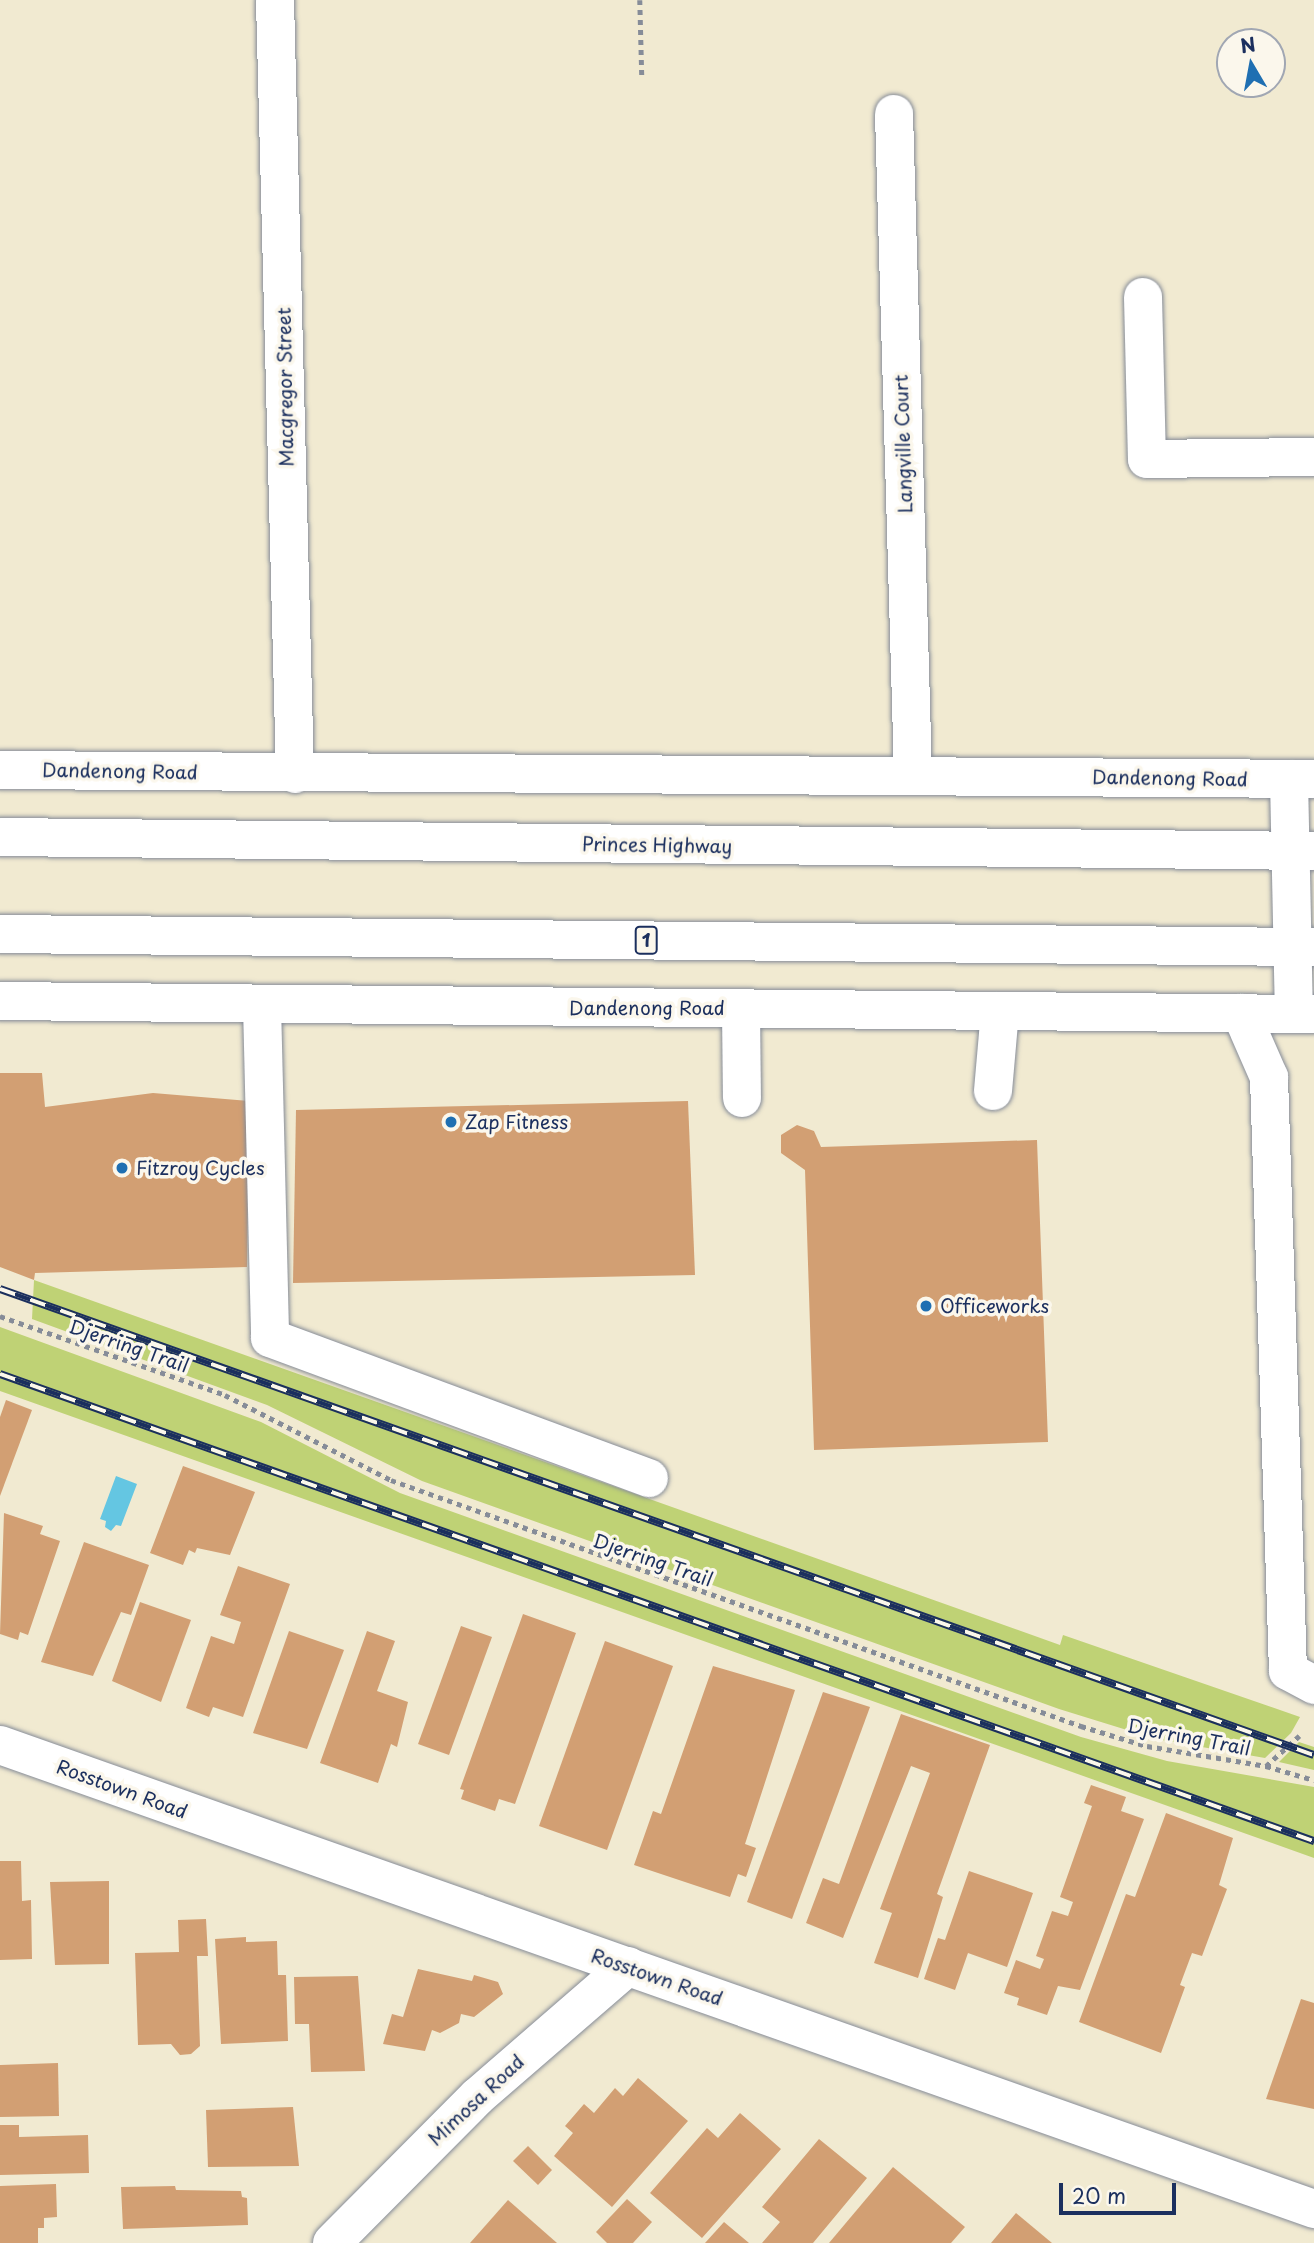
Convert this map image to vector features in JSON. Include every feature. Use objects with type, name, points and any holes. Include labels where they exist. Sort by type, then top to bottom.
[{"type":"main road","name":"Macgregor Street","points":[[275,0],[295,774]]},
{"type":"main road","name":"Langville Court","points":[[894,114],[912,775]]},
{"type":"main road","points":[[1143,297],[1147,459],[1314,457]]},
{"type":"main road","name":"Dandenong Road","points":[[0,770],[1302,779],[1304,1014],[0,1001]]},
{"type":"main road","name":"Princes Highway","points":[[0,837],[1302,850]]},
{"type":"main road","name":"1","points":[[0,934],[1303,947]]},
{"type":"main road","points":[[262,1005],[270,1338],[649,1478]]},
{"type":"main road","points":[[741,1009],[742,1098]]},
{"type":"main road","points":[[993,1091],[1000,1011]]},
{"type":"main road","points":[[1241,1013],[1269,1077],[1301,1678]]},
{"type":"main road","name":"Rosstown Road","points":[[0,1745],[1314,2209]]},
{"type":"main road","name":"Mimosa Road","points":[[332,2243],[477,2096],[628,1966]]},
{"type":"path","points":[[640,0],[642,78]]},
{"type":"path","name":"Djerring Trail","points":[[0,1316],[225,1395],[391,1480],[1081,1726],[1147,1746],[1266,1766],[1314,1780]]},
{"type":"path","points":[[1266,1766],[1299,1736]]},
{"type":"green space","points":[[34,1280],[1060,1645],[1063,1635],[1300,1717],[1291,1733],[1265,1758],[1156,1739],[1059,1709],[422,1481],[267,1405],[32,1319]]},
{"type":"green space","points":[[0,1327],[261,1422],[400,1493],[1081,1737],[1167,1761],[1314,1787],[1314,1858],[0,1391]]},
{"type":"green space","points":[[1299,1742],[1314,1747],[1314,1770],[1279,1762]]},
{"type":"water","points":[[116,1476],[137,1484],[121,1526],[116,1525],[111,1531],[105,1527],[106,1521],[100,1519]]},
{"type":"building","points":[[0,1073],[42,1073],[45,1107],[153,1093],[249,1101],[247,1267],[35,1273],[34,1280],[0,1267]]},
{"type":"building","points":[[688,1101],[695,1275],[293,1283],[296,1110]]},
{"type":"building","name":"Officeworks","points":[[797,1125],[814,1131],[821,1147],[1037,1140],[1048,1442],[814,1450],[805,1170],[781,1153],[781,1135]]},
{"type":"building","points":[[6,1400],[32,1410],[0,1496],[0,1417]]},
{"type":"building","points":[[183,1466],[255,1492],[230,1555],[197,1548],[195,1553],[189,1550],[183,1565],[150,1553]]},
{"type":"building","points":[[4,1513],[43,1526],[40,1534],[60,1541],[28,1635],[20,1632],[18,1640],[0,1634]]},
{"type":"building","points":[[84,1542],[149,1565],[131,1615],[121,1612],[93,1676],[41,1662]]},
{"type":"building","points":[[238,1566],[290,1584],[243,1717],[213,1707],[209,1717],[186,1708],[211,1636],[234,1644],[241,1622],[220,1615]]},
{"type":"building","points":[[140,1602],[191,1620],[161,1702],[112,1681]]},
{"type":"building","points":[[523,1614],[576,1633],[515,1804],[499,1799],[495,1811],[461,1799],[464,1790],[460,1789]]},
{"type":"building","points":[[461,1626],[492,1637],[449,1755],[418,1744]]},
{"type":"building","points":[[289,1631],[344,1650],[307,1749],[253,1733]]},
{"type":"building","points":[[367,1631],[395,1641],[377,1691],[408,1702],[397,1747],[391,1744],[378,1783],[320,1763]]},
{"type":"building","points":[[605,1641],[673,1666],[607,1850],[539,1826]]},
{"type":"building","points":[[713,1666],[795,1690],[745,1844],[756,1848],[746,1877],[738,1874],[730,1897],[634,1865],[653,1811],[661,1814]]},
{"type":"building","points":[[823,1692],[870,1707],[792,1919],[747,1902]]},
{"type":"building","points":[[901,1714],[990,1745],[937,1894],[943,1897],[918,1978],[874,1963],[892,1913],[880,1909],[930,1773],[911,1766],[843,1938],[806,1923],[823,1878],[839,1884]]},
{"type":"building","points":[[1091,1785],[1126,1797],[1121,1811],[1144,1819],[1080,1990],[1058,1986],[1047,2015],[1017,2005],[1019,1998],[1004,1993],[1016,1960],[1040,1969],[1044,1959],[1036,1956],[1052,1911],[1068,1916],[1073,1902],[1060,1897],[1092,1806],[1084,1803]]},
{"type":"building","points":[[1166,1813],[1233,1838],[1219,1885],[1227,1889],[1202,1956],[1192,1953],[1180,1985],[1185,1987],[1161,2053],[1079,2022],[1126,1894],[1135,1897]]},
{"type":"building","points":[[0,1861],[21,1861],[22,1901],[31,1900],[32,1959],[0,1960]]},
{"type":"building","points":[[969,1871],[1033,1893],[1007,1967],[968,1953],[955,1990],[924,1979],[938,1938],[945,1940]]},
{"type":"building","points":[[109,1881],[109,1964],[55,1965],[50,1882]]},
{"type":"building","points":[[206,1919],[208,1956],[197,1956],[200,2046],[191,2054],[180,2055],[171,2044],[138,2045],[135,1953],[179,1952],[178,1920]]},
{"type":"building","points":[[246,1937],[246,1942],[277,1941],[278,1975],[286,1975],[288,2041],[221,2044],[215,1939]]},
{"type":"building","points":[[418,1969],[472,1981],[474,1975],[498,1982],[503,1994],[474,2017],[461,2014],[459,2023],[440,2033],[432,2030],[425,2051],[383,2044],[392,2014],[403,2017]]},
{"type":"building","points":[[358,1976],[365,2071],[311,2072],[309,2024],[295,2024],[294,1977]]},
{"type":"building","points":[[1301,1999],[1314,2003],[1314,2109],[1266,2099]]},
{"type":"building","points":[[58,2063],[59,2116],[0,2117],[0,2065]]},
{"type":"building","points":[[638,2078],[688,2121],[612,2207],[554,2156],[573,2133],[565,2126],[584,2104],[594,2113],[615,2088],[623,2096]]},
{"type":"building","points":[[293,2107],[299,2166],[208,2167],[206,2110]]},
{"type":"building","points":[[740,2113],[781,2149],[702,2238],[650,2193],[707,2128],[718,2138]]},
{"type":"building","points":[[0,2125],[19,2125],[19,2137],[88,2135],[89,2173],[0,2175]]},
{"type":"building","points":[[819,2139],[867,2178],[813,2243],[762,2243],[780,2222],[762,2207]]},
{"type":"building","points":[[528,2146],[552,2170],[538,2185],[513,2161]]},
{"type":"building","points":[[893,2167],[965,2227],[951,2243],[829,2243]]},
{"type":"building","points":[[56,2184],[57,2217],[44,2218],[44,2228],[38,2228],[38,2243],[0,2243],[0,2186]]},
{"type":"building","points":[[175,2186],[176,2190],[241,2191],[242,2197],[247,2198],[248,2225],[123,2229],[121,2187]]},
{"type":"building","points":[[627,2199],[652,2222],[633,2243],[607,2243],[596,2232]]},
{"type":"building","points":[[508,2200],[557,2243],[470,2243]]},
{"type":"building","points":[[1016,2213],[1052,2243],[991,2243]]},
{"type":"building","points":[[724,2222],[749,2243],[705,2243]]},
{"type":"railway","points":[[0,1289],[1314,1755]]},
{"type":"railway","points":[[0,1374],[1314,1841]]},
{"type":"place","name":"Zap Fitness","points":[[451,1122]]},
{"type":"place","name":"Fitzroy Cycles","points":[[122,1168]]},
{"type":"place","name":"Officeworks","points":[[926,1306]]}]
